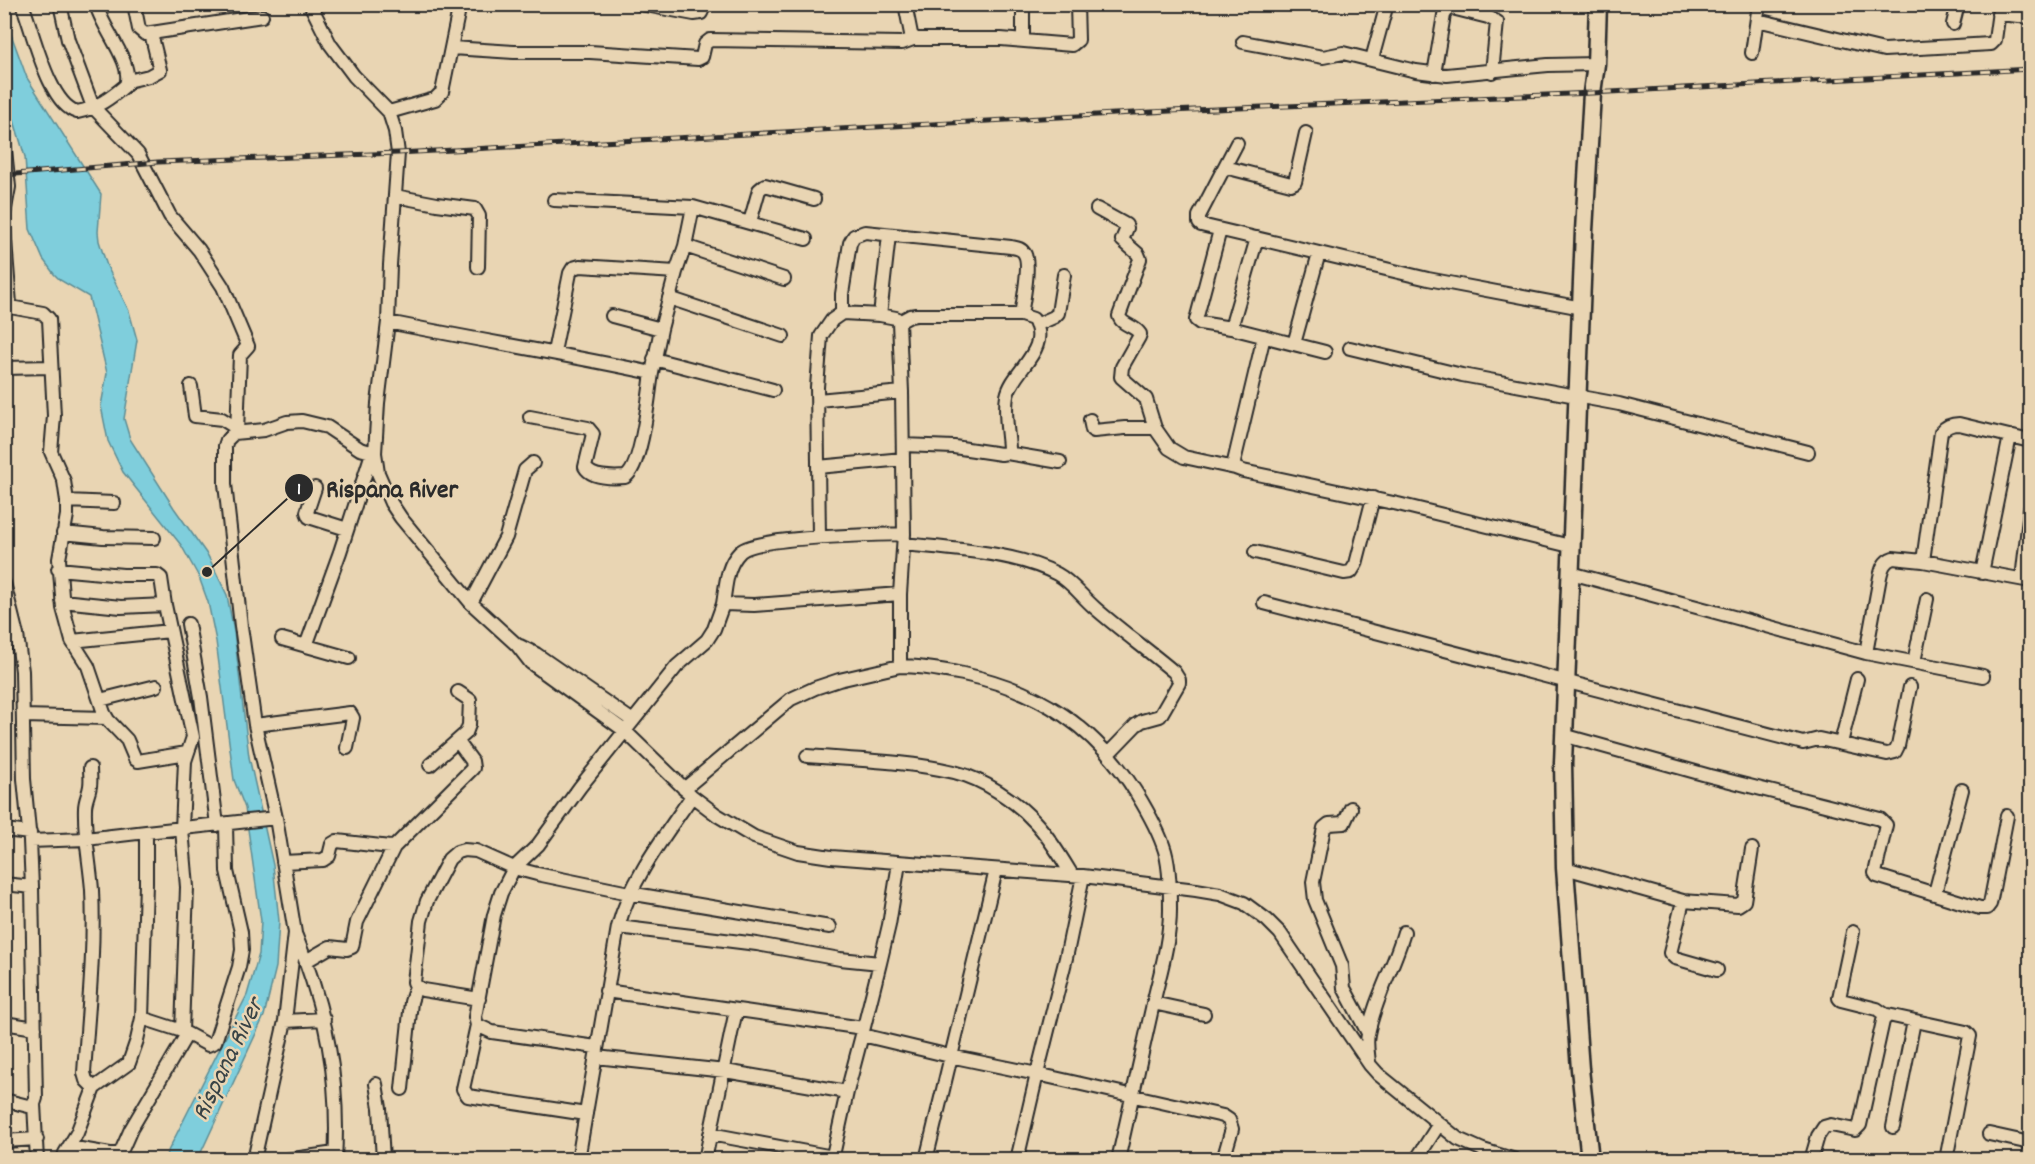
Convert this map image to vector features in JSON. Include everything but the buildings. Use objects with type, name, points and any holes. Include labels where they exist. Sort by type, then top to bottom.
[{"type":"main road","points":[[1590,1160],[1580,1069],[1565,868],[1563,735],[1571,573],[1570,546],[1598,4]]},
{"type":"street","points":[[22,4],[42,61],[58,97],[71,110],[80,112],[93,107],[117,92],[128,81],[149,76],[160,70],[151,33]]},
{"type":"street","points":[[60,4],[70,46],[93,107],[136,151],[175,224],[199,250],[224,287],[248,346],[240,355],[238,431]]},
{"type":"street","points":[[96,4],[127,70],[128,81]]},
{"type":"street","points":[[134,4],[140,31],[143,33],[262,16]]},
{"type":"street","points":[[306,646],[373,453],[388,322],[398,153],[389,112],[354,76],[338,55],[322,32],[310,4]]},
{"type":"street","points":[[389,112],[435,99],[440,95],[444,88],[460,4]]},
{"type":"street","points":[[640,4],[694,14],[701,13],[705,4]]},
{"type":"street","points":[[905,4],[913,39]]},
{"type":"street","points":[[1023,4],[1023,40]]},
{"type":"street","points":[[452,48],[526,52],[590,52],[698,59],[702,57],[706,43],[710,40],[902,44],[913,39],[1023,40],[1072,45],[1076,43],[1077,4]]},
{"type":"street","points":[[1372,59],[1387,4]]},
{"type":"street","points":[[1752,53],[1759,4]]},
{"type":"street","points":[[1953,24],[1959,4]]},
{"type":"street","points":[[1434,74],[1444,15],[1448,9],[1452,8],[1488,17],[1497,22],[1492,72]]},
{"type":"street","points":[[1757,20],[1884,50],[1991,44],[1995,40],[1999,9],[2031,17]]},
{"type":"street","points":[[1243,42],[1323,57],[1343,53],[1434,74],[1457,75],[1548,65],[1596,64]]},
{"type":"street","points":[[1225,166],[1291,184],[1295,182],[1306,133]]},
{"type":"street","points":[[4,141],[9,187],[4,214]]},
{"type":"street","points":[[1237,142],[1198,220],[1201,225],[1428,279],[1582,308]]},
{"type":"street","points":[[750,222],[756,196],[765,185],[814,199]]},
{"type":"street","points":[[394,196],[475,209],[479,216],[478,267]]},
{"type":"street","points":[[554,200],[693,207],[806,239]]},
{"type":"street","points":[[530,417],[588,428],[593,434],[585,467],[592,474],[625,477],[632,471],[643,433],[654,359],[676,272],[685,246],[693,207]]},
{"type":"street","points":[[1097,209],[1126,225],[1122,240],[1138,254],[1140,259],[1119,316],[1121,321],[1139,331],[1139,337],[1120,373],[1124,381],[1146,399],[1155,428],[1169,448],[1184,457],[1372,498],[1570,546]]},
{"type":"street","points":[[4,228],[7,309],[43,313],[48,316],[52,339],[54,416],[51,452],[64,481],[67,501],[58,569],[62,601],[72,641],[88,666],[107,718],[124,736],[136,760],[187,753]]},
{"type":"street","points":[[1221,230],[1196,320],[1200,323],[1231,328],[1325,352]]},
{"type":"street","points":[[842,313],[845,272],[852,238],[862,232],[1023,250],[1027,264],[1022,315]]},
{"type":"street","points":[[880,315],[890,235]]},
{"type":"street","points":[[1231,328],[1257,238]]},
{"type":"street","points":[[685,246],[784,279]]},
{"type":"street","points":[[1294,344],[1319,253]]},
{"type":"street","points":[[554,352],[570,273],[575,267],[676,272]]},
{"type":"street","points":[[1036,325],[1058,313],[1064,275]]},
{"type":"street","points":[[669,298],[783,336]]},
{"type":"street","points":[[819,537],[818,365],[821,336],[832,320],[842,313],[896,318],[899,322],[903,445],[904,539],[900,594],[900,666]]},
{"type":"street","points":[[899,322],[916,315],[1022,315],[1033,319],[1038,339],[1033,354],[1013,381],[1007,394],[1009,448],[1007,453]]},
{"type":"street","points":[[612,316],[661,329]]},
{"type":"street","points":[[388,322],[554,352],[652,373]]},
{"type":"street","points":[[1235,468],[1234,462],[1264,336]]},
{"type":"street","points":[[1350,348],[1462,375],[1579,395],[1707,425],[1808,452]]},
{"type":"street","points":[[654,359],[773,390]]},
{"type":"street","points":[[4,368],[51,367]]},
{"type":"street","points":[[191,386],[195,416],[222,419],[238,431]]},
{"type":"street","points":[[818,400],[902,392]]},
{"type":"street","points":[[1090,420],[1094,431],[1155,428]]},
{"type":"street","points":[[286,1160],[335,1156],[336,1086],[324,1019],[295,933],[284,862],[272,819],[255,725],[240,626],[225,484],[225,446],[230,436],[238,431],[264,430],[282,423],[302,421],[327,427],[360,449],[373,453]]},
{"type":"street","points":[[1923,561],[1941,432],[1948,425],[1954,424],[2031,441]]},
{"type":"street","points":[[1982,573],[2010,436]]},
{"type":"street","points":[[903,445],[954,447],[1060,462]]},
{"type":"street","points":[[373,453],[383,488],[396,511],[471,603],[517,645],[531,663],[629,726],[688,793],[741,830],[766,842],[798,852],[831,858],[1077,876],[1169,886],[1220,894],[1234,899],[1251,907],[1268,920],[1291,947],[1370,1065],[1439,1124],[1470,1145],[1515,1160]]},
{"type":"street","points":[[818,467],[903,459]]},
{"type":"street","points":[[471,603],[506,537],[525,470],[533,464]]},
{"type":"street","points":[[315,488],[307,512],[309,517],[347,529]]},
{"type":"street","points":[[1255,552],[1344,573],[1351,572],[1356,564],[1372,498]]},
{"type":"street","points":[[67,501],[114,503]]},
{"type":"street","points":[[1866,654],[1883,566],[1889,560],[1893,558],[1923,561],[2026,580],[2031,509]]},
{"type":"street","points":[[63,532],[103,537],[154,538]]},
{"type":"street","points":[[586,1114],[468,1096],[463,1089],[477,1025],[475,1017],[494,915],[504,886],[514,868],[538,845],[580,787],[677,666],[707,640],[714,629],[723,604],[728,571],[735,558],[745,548],[750,545],[819,537],[904,539],[1011,559],[1058,574],[1096,609],[1174,672],[1179,683],[1160,716],[1139,723],[1108,754]]},
{"type":"street","points":[[58,569],[123,575],[158,575],[161,578],[170,631],[192,728],[192,742],[187,753],[182,829],[187,887],[185,1033],[135,1121],[121,1152],[117,1155],[101,1156],[69,1147]]},
{"type":"street","points":[[1571,573],[1866,654],[1983,676]]},
{"type":"street","points":[[5,591],[17,635],[22,671],[24,779],[32,887],[36,1098],[34,1104],[37,1160]]},
{"type":"street","points":[[723,604],[754,605],[900,594]]},
{"type":"street","points":[[1914,662],[1927,599]]},
{"type":"street","points":[[62,601],[121,607],[165,605]]},
{"type":"street","points":[[1264,603],[1798,742],[1806,743],[1816,739],[1841,742],[1887,754],[1895,753],[1898,746],[1910,687]]},
{"type":"street","points":[[142,1018],[185,1033],[208,1045],[215,1042],[241,958],[241,932],[228,872],[188,624]]},
{"type":"street","points":[[72,641],[170,631]]},
{"type":"street","points":[[282,639],[349,658]]},
{"type":"street","points":[[578,1160],[618,927],[629,894],[688,793],[791,699],[839,680],[900,666],[929,667],[1000,682],[1034,696],[1063,714],[1097,742],[1131,783],[1161,839],[1169,886],[1169,926],[1118,1160]]},
{"type":"street","points":[[1841,742],[1857,679]]},
{"type":"street","points":[[100,700],[156,686]]},
{"type":"street","points":[[430,765],[466,733],[469,725],[470,702],[458,692]]},
{"type":"street","points":[[255,725],[350,713],[354,718],[347,748]]},
{"type":"street","points":[[23,716],[107,718]]},
{"type":"street","points":[[1563,735],[1710,776],[1880,819],[1886,825],[1876,876],[1971,906],[1985,908],[1989,906],[2007,816]]},
{"type":"street","points":[[306,962],[330,947],[347,950],[352,947],[357,922],[394,847],[472,768],[472,761],[458,742]]},
{"type":"street","points":[[807,756],[903,764],[954,772],[971,778],[992,788],[1035,821],[1077,876],[1066,958],[1036,1074],[1017,1160]]},
{"type":"street","points":[[90,768],[90,785],[84,809],[92,889],[93,945],[84,1073],[86,1080],[94,1088]]},
{"type":"street","points":[[1935,893],[1962,790]]},
{"type":"street","points":[[1351,808],[1344,823],[1329,824],[1324,828],[1312,889],[1342,966],[1344,988],[1368,1033]]},
{"type":"street","points":[[4,831],[30,837],[86,839],[272,819]]},
{"type":"street","points":[[63,1160],[77,1133],[94,1088],[129,1063],[137,1040],[142,1018],[146,832]]},
{"type":"street","points":[[284,862],[324,860],[329,856],[332,844],[337,841],[394,847]]},
{"type":"street","points":[[1565,868],[1683,901],[1741,905],[1744,901],[1752,849]]},
{"type":"street","points":[[402,1089],[411,1002],[416,986],[413,976],[424,910],[453,855],[464,850],[476,851],[514,868],[629,894],[830,927]]},
{"type":"street","points":[[710,1134],[832,1158],[889,925],[899,863]]},
{"type":"street","points":[[926,1160],[996,870]]},
{"type":"street","points":[[4,884],[32,887]]},
{"type":"street","points":[[1683,901],[1670,953],[1675,958],[1717,970]]},
{"type":"street","points":[[618,927],[757,944],[840,959],[880,963]]},
{"type":"street","points":[[1370,1065],[1368,1033],[1379,993],[1394,965],[1404,932]]},
{"type":"street","points":[[1852,932],[1838,997],[1840,1000],[1882,1010],[1887,1016],[1966,1032],[1970,1036],[1946,1160]]},
{"type":"street","points":[[254,1160],[285,1022],[295,933]]},
{"type":"street","points":[[416,986],[433,993],[478,999]]},
{"type":"street","points":[[606,991],[862,1032],[950,1056],[1227,1118],[1232,1129],[1223,1160]]},
{"type":"street","points":[[1153,1003],[1204,1014]]},
{"type":"street","points":[[705,1160],[736,1010]]},
{"type":"street","points":[[1811,1160],[1818,1136],[1824,1127],[1831,1125],[1854,1130],[1860,1125],[1883,1021],[1887,1016]]},
{"type":"street","points":[[285,1022],[324,1019]]},
{"type":"street","points":[[1893,1127],[1914,1021]]},
{"type":"street","points":[[4,1023],[35,1028]]},
{"type":"street","points":[[477,1025],[492,1032],[596,1052],[847,1092]]},
{"type":"street","points":[[376,1084],[383,1160]]},
{"type":"street","points":[[4,1100],[25,1106],[34,1104]]},
{"type":"street","points":[[1416,1160],[1439,1124]]},
{"type":"street","points":[[1989,1134],[2031,1143]]},
{"type":"street","points":[[4,1141],[37,1139]]},
{"type":"water","points":[[4,15],[27,78],[101,194],[99,241],[107,266],[129,311],[137,340],[124,419],[130,439],[208,556],[227,595],[234,632],[249,757],[273,865],[279,921],[276,967],[264,1016],[198,1159],[164,1159],[247,995],[259,954],[261,921],[245,808],[234,780],[216,641],[208,602],[199,577],[181,545],[123,472],[108,441],[101,406],[107,373],[89,297],[54,274],[43,259],[30,229],[25,157],[5,91]]},
{"type":"railway","points":[[4,175],[158,162],[398,153],[1170,111],[1592,93],[2030,69]]},
{"type":"place","name":"Rispana River","points":[[207,572]]}]
